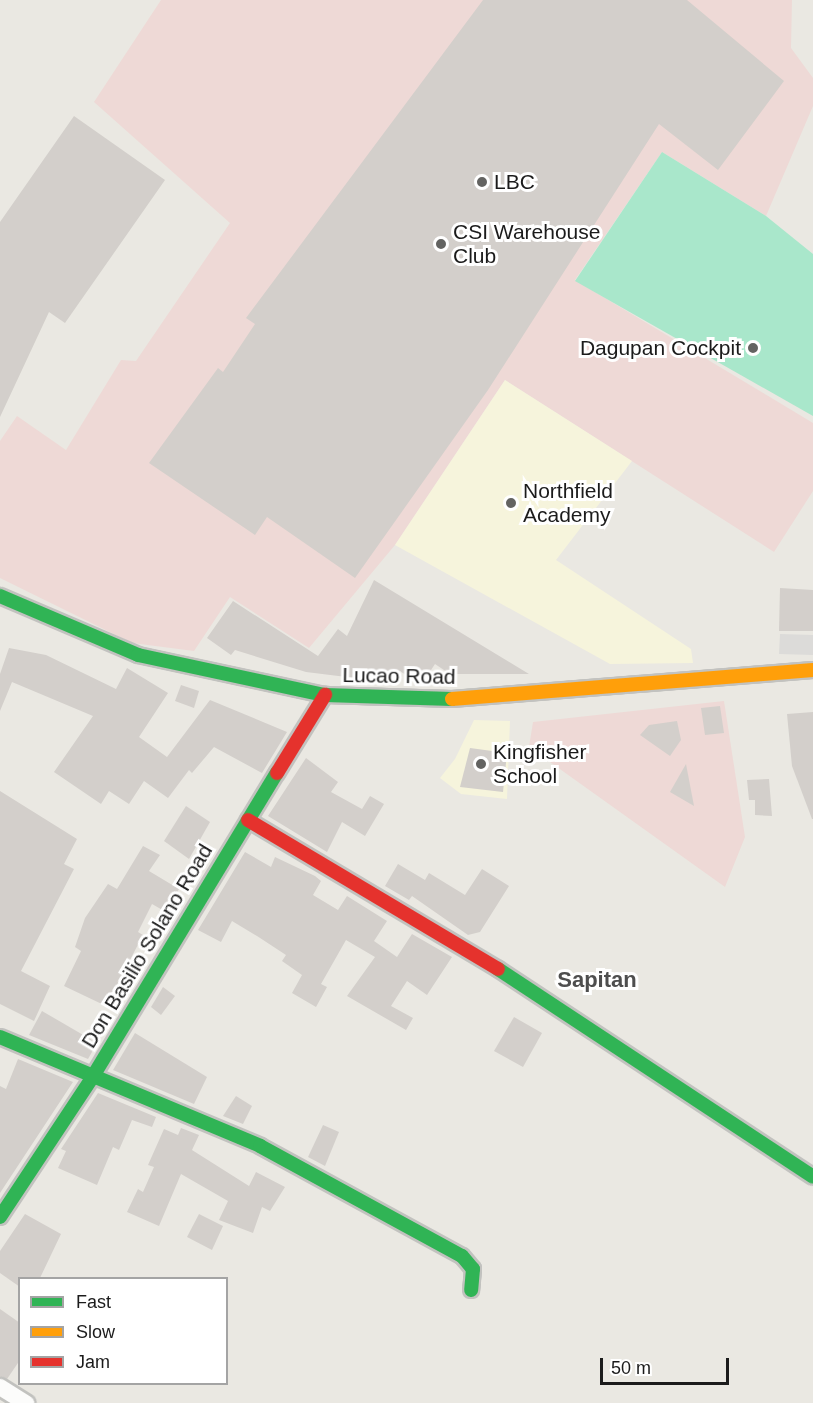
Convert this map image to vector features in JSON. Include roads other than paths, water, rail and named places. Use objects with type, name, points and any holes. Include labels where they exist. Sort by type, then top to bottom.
[{"type":"main road","name":"Lucao Road","points":[[0,596],[138,655],[326,695],[411,701],[479,698],[813,670]]},
{"type":"main road","name":"Don Basilio Solano Road","points":[[0,1217],[92,1078],[326,695]]},
{"type":"main road","points":[[248,820],[490,965],[813,1178]]},
{"type":"main road","points":[[0,1037],[92,1078],[169,1105],[260,1146],[428,1236],[469,1263],[474,1278],[471,1290]]},
{"type":"street","points":[[0,1387],[26,1403]]},
{"type":"place","name":"LBC","points":[[482,182]]},
{"type":"place","name":"CSI Warehouse Club","points":[[441,244]]},
{"type":"place","name":"Dagupan Cockpit","points":[[753,348]]},
{"type":"place","name":"Northfield Academy","points":[[511,503]]},
{"type":"place","name":"Kingfisher School","points":[[481,764]]},
{"type":"district","name":"Sapitan","points":[[597,980]]}]
